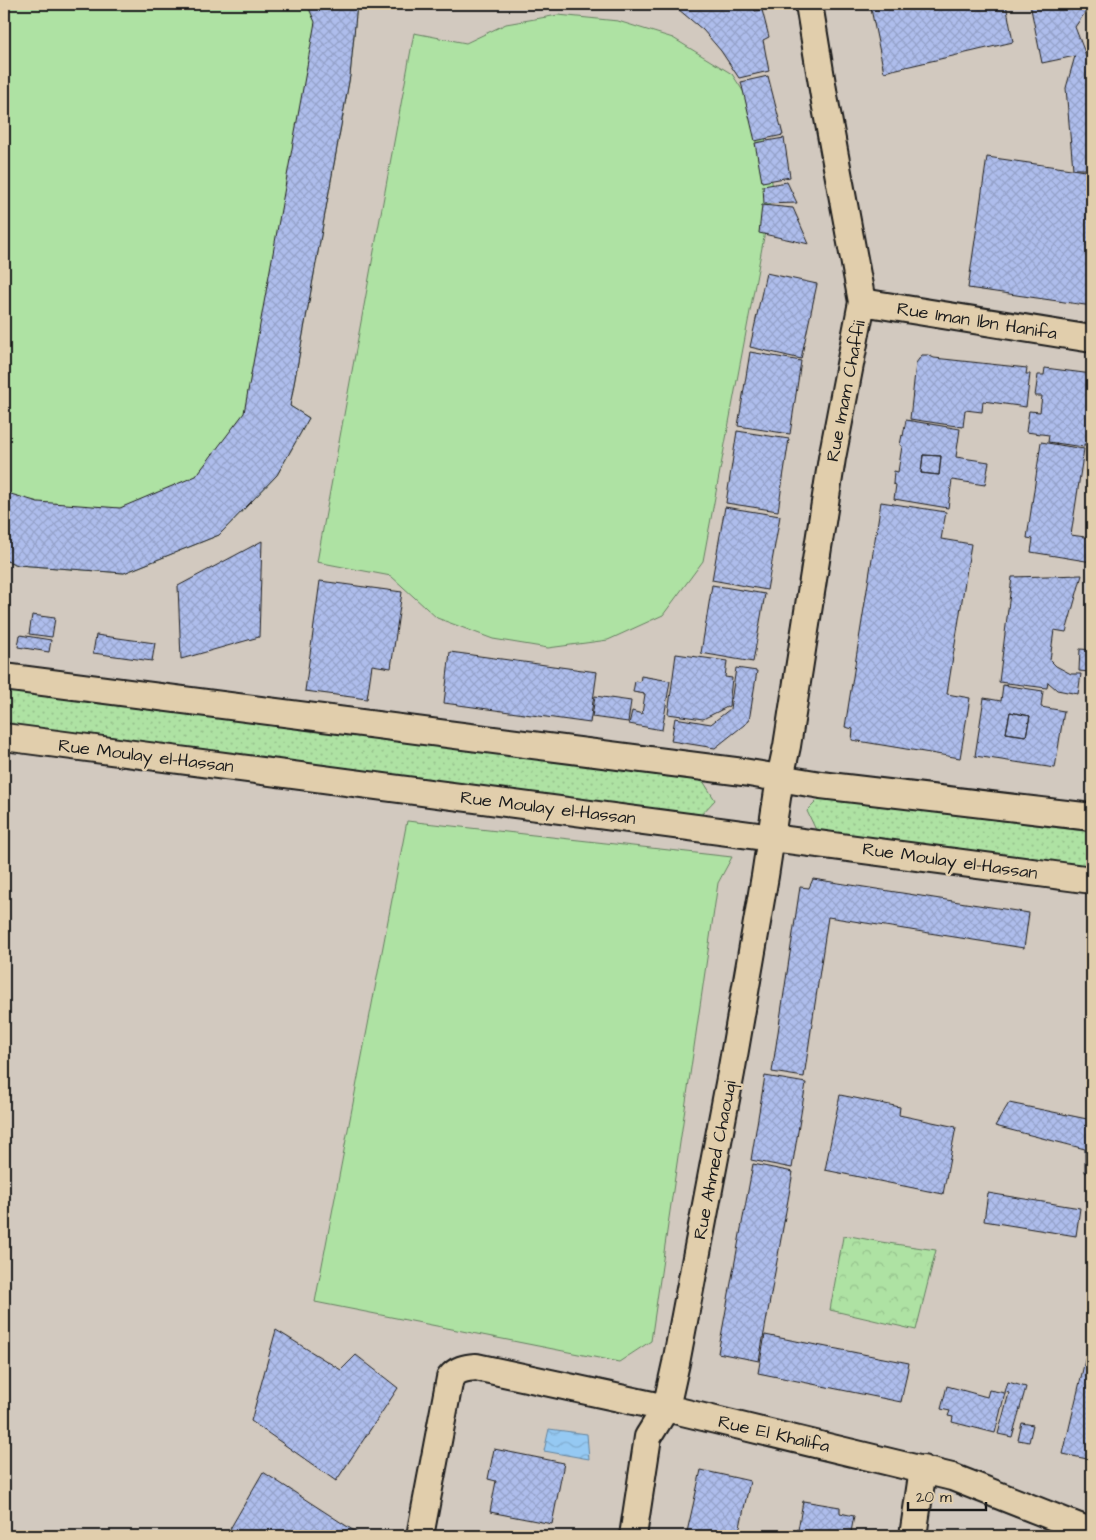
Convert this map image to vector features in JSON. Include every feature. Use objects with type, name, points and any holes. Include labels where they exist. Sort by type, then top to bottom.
[{"type":"street","name":"Rue Imam Chaffii","points":[[780,778],[787,746],[832,458],[862,302],[824,102],[809,4]]},
{"type":"street","name":"Rue Iman lbn Hanifa","points":[[862,302],[1092,339]]},
{"type":"street","points":[[4,677],[822,785],[1092,817]]},
{"type":"street","name":"Rue Moulay el-Hassan","points":[[4,737],[1092,880]]},
{"type":"street","name":"Rue Ahmed Chaouqi","points":[[633,1536],[648,1436],[666,1408],[676,1363],[731,1073],[780,778]]},
{"type":"street","name":"Rue El Khalifa","points":[[420,1536],[450,1378],[454,1372],[464,1368],[476,1367],[666,1408],[952,1476],[1092,1532]]},
{"type":"street","points":[[913,1536],[923,1469]]},
{"type":"green space","points":[[4,4],[357,4],[350,76],[290,406],[309,418],[277,475],[219,535],[124,573],[18,565],[4,560]]},
{"type":"green space","points":[[558,15],[618,21],[673,38],[732,74],[763,122],[773,189],[703,561],[663,615],[608,640],[548,648],[493,639],[437,618],[391,576],[317,562],[414,33],[466,43],[506,24]]},
{"type":"green space","points":[[4,690],[703,781],[715,800],[700,816],[4,726]]},
{"type":"green space","points":[[820,798],[1092,832],[1092,868],[816,830],[807,811]]},
{"type":"green space","points":[[407,821],[732,857],[718,883],[651,1341],[619,1362],[315,1302]]},
{"type":"green space","points":[[850,1236],[936,1250],[916,1330],[830,1310],[843,1237]]},
{"type":"water","points":[[549,1429],[587,1434],[589,1459],[544,1451]]},
{"type":"building","points":[[307,4],[357,4],[350,76],[290,406],[309,418],[277,475],[219,535],[124,573],[18,565],[4,560],[4,492],[38,502],[120,508],[196,476],[244,413],[315,22]]},
{"type":"building","points":[[672,4],[753,4],[755,11],[762,10],[769,37],[763,40],[769,71],[739,78],[721,51],[703,30]]},
{"type":"building","points":[[870,4],[1006,4],[1013,42],[884,72]]},
{"type":"building","points":[[1030,4],[1092,4],[1075,27],[1092,71],[1092,169],[1073,169],[1066,88],[1075,56],[1042,63]]},
{"type":"building","points":[[768,76],[783,135],[755,141],[741,82]]},
{"type":"building","points":[[784,138],[790,177],[762,182],[755,143]]},
{"type":"building","points":[[987,157],[1092,172],[1092,306],[968,288]]},
{"type":"building","points":[[787,182],[797,203],[764,204],[763,186]]},
{"type":"building","points":[[762,205],[793,208],[809,244],[759,233]]},
{"type":"building","points":[[766,273],[817,284],[801,359],[750,347]]},
{"type":"building","points":[[750,352],[801,361],[790,434],[738,426]]},
{"type":"building","points":[[922,355],[934,358],[1027,368],[1026,374],[1030,374],[1026,407],[983,401],[982,412],[965,410],[963,427],[910,419],[916,363]]},
{"type":"building","points":[[1045,368],[1092,374],[1092,445],[1084,444],[1084,447],[1048,442],[1049,435],[1026,432],[1029,411],[1040,412],[1042,396],[1035,396],[1038,375],[1044,375]]},
{"type":"building","points":[[906,420],[960,429],[956,457],[989,462],[985,485],[952,480],[948,508],[894,499],[896,485],[893,484],[894,471],[898,472],[902,446],[900,445]],"holes":[[[923,455],[941,456],[939,475],[921,473]]]},
{"type":"building","points":[[737,431],[789,439],[778,511],[726,503]]},
{"type":"building","points":[[1041,442],[1084,449],[1071,535],[1092,538],[1092,562],[1031,552],[1033,539],[1027,538]]},
{"type":"building","points":[[923,455],[941,456],[939,475],[921,473]]},
{"type":"building","points":[[881,502],[946,512],[941,539],[971,544],[947,694],[970,698],[960,758],[852,740],[853,729],[845,727]]},
{"type":"building","points":[[725,507],[780,516],[767,590],[712,580]]},
{"type":"building","points":[[262,541],[259,637],[181,659],[178,586]]},
{"type":"building","points":[[1082,575],[1066,632],[1054,630],[1050,660],[1056,666],[1071,674],[1081,674],[1078,694],[1057,690],[1048,682],[1047,688],[999,682],[1012,577]]},
{"type":"building","points":[[320,581],[402,592],[391,668],[372,665],[367,699],[305,691]]},
{"type":"building","points":[[712,585],[765,594],[753,662],[701,653]]},
{"type":"building","points":[[32,615],[55,618],[52,637],[29,634]]},
{"type":"building","points":[[20,635],[51,640],[49,652],[18,647]]},
{"type":"building","points":[[96,635],[155,643],[152,661],[93,653]]},
{"type":"building","points":[[1080,649],[1092,650],[1092,680],[1089,680],[1090,672],[1079,671]]},
{"type":"building","points":[[450,652],[597,672],[590,723],[444,703]]},
{"type":"building","points":[[676,654],[727,661],[725,677],[732,678],[729,706],[703,719],[668,714]]},
{"type":"building","points":[[736,668],[757,671],[749,721],[715,748],[671,741],[675,718],[711,724],[730,709]]},
{"type":"building","points":[[641,676],[670,681],[662,730],[629,724],[632,711],[642,714],[645,694],[633,692],[635,681],[640,682]]},
{"type":"building","points":[[1003,685],[1043,691],[1041,707],[1064,711],[1055,768],[975,756],[984,698],[1001,701]],"holes":[[[1010,712],[1030,716],[1026,736],[1006,733]]]},
{"type":"building","points":[[595,696],[631,701],[628,722],[592,717]]},
{"type":"building","points":[[1010,712],[1030,716],[1026,736],[1006,733]]},
{"type":"building","points":[[1092,729],[1092,778],[1089,778]]},
{"type":"building","points":[[813,879],[1029,913],[1024,948],[828,917],[804,1077],[772,1072],[800,887],[809,888]]},
{"type":"building","points":[[765,1076],[806,1083],[792,1168],[751,1160]]},
{"type":"building","points":[[840,1095],[900,1107],[899,1115],[956,1127],[943,1194],[825,1170]]},
{"type":"building","points":[[1009,1103],[1092,1120],[1092,1175],[1085,1172],[1085,1149],[995,1126]]},
{"type":"building","points":[[753,1164],[793,1172],[759,1361],[718,1353]]},
{"type":"building","points":[[988,1193],[1080,1208],[1076,1236],[984,1221]]},
{"type":"building","points":[[276,1330],[341,1370],[356,1355],[398,1388],[336,1481],[251,1421]]},
{"type":"building","points":[[765,1335],[909,1363],[901,1402],[758,1373]]},
{"type":"building","points":[[1090,1339],[1092,1340],[1092,1460],[1063,1454]]},
{"type":"building","points":[[1008,1382],[1026,1387],[1012,1437],[998,1434],[1009,1393],[1005,1392]]},
{"type":"building","points":[[947,1386],[987,1397],[989,1390],[1005,1393],[995,1433],[952,1422],[953,1417],[948,1416],[950,1411],[941,1409]]},
{"type":"building","points":[[1022,1423],[1033,1425],[1029,1442],[1018,1440]]},
{"type":"building","points":[[494,1449],[564,1463],[552,1524],[490,1512],[496,1481],[488,1479]]},
{"type":"building","points":[[701,1470],[750,1481],[738,1536],[708,1536],[687,1532]]},
{"type":"building","points":[[263,1472],[362,1536],[241,1536],[230,1529]]},
{"type":"building","points":[[803,1501],[840,1507],[840,1513],[854,1516],[851,1532],[858,1533],[857,1536],[797,1536]]}]
